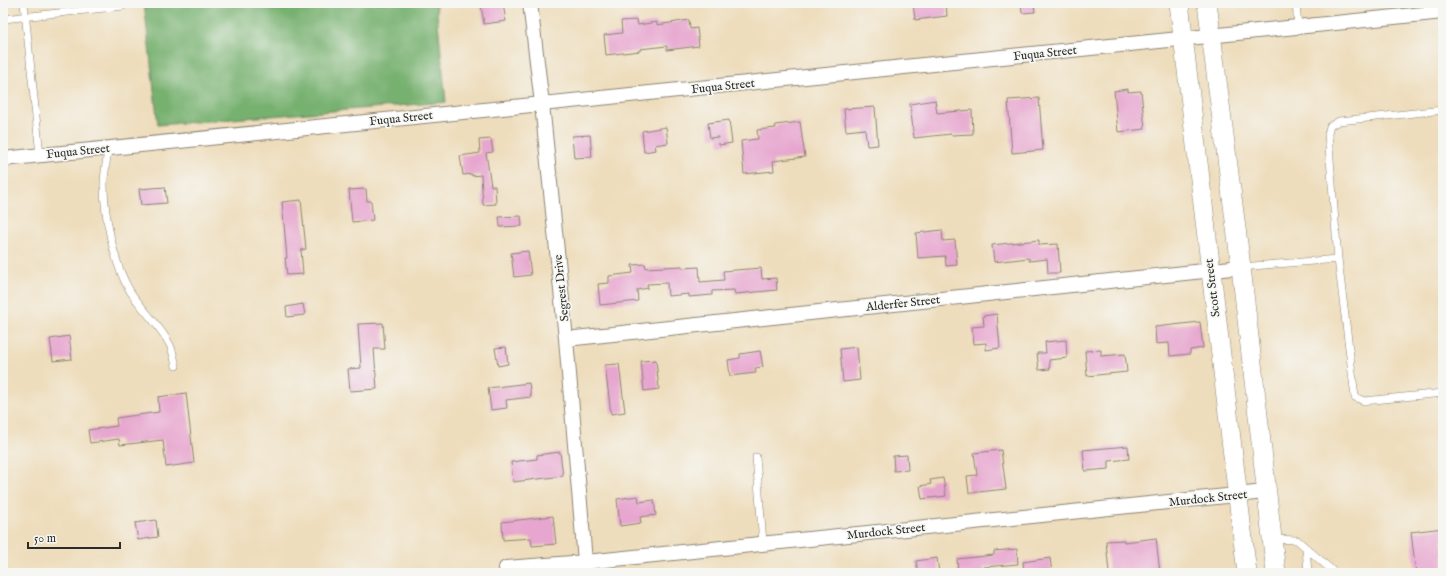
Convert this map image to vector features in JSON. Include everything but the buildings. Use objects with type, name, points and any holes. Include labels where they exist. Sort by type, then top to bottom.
[{"type":"main road","name":"Scott Street","points":[[1178,3],[1247,573]]},
{"type":"main road","points":[[1207,3],[1241,267],[1276,573]]},
{"type":"street","name":"Segrest Drive","points":[[530,3],[566,339],[586,567]]},
{"type":"street","name":"Fuqua Street","points":[[3,159],[1443,12]]},
{"type":"street","name":"Alderfer Street","points":[[566,339],[1241,267]]},
{"type":"street","name":"Murdock Street","points":[[506,568],[586,567],[763,543],[1266,492]]},
{"type":"lane","points":[[24,3],[40,155]]},
{"type":"lane","points":[[3,19],[123,6],[126,3]]},
{"type":"lane","points":[[1296,3],[1298,27]]},
{"type":"lane","points":[[1443,110],[1339,121],[1330,126],[1328,134],[1338,258],[1355,396],[1364,401],[1443,393]]},
{"type":"lane","points":[[108,148],[104,182],[104,202],[113,247],[120,271],[138,304],[164,334],[171,347],[176,366]]},
{"type":"lane","points":[[1241,267],[1338,258]]},
{"type":"lane","points":[[756,458],[763,543]]},
{"type":"lane","points":[[1272,539],[1297,540],[1335,573]]},
{"type":"lane","points":[[1306,548],[1308,573]]},
{"type":"green space","points":[[144,3],[436,3],[446,102],[158,125]]}]
